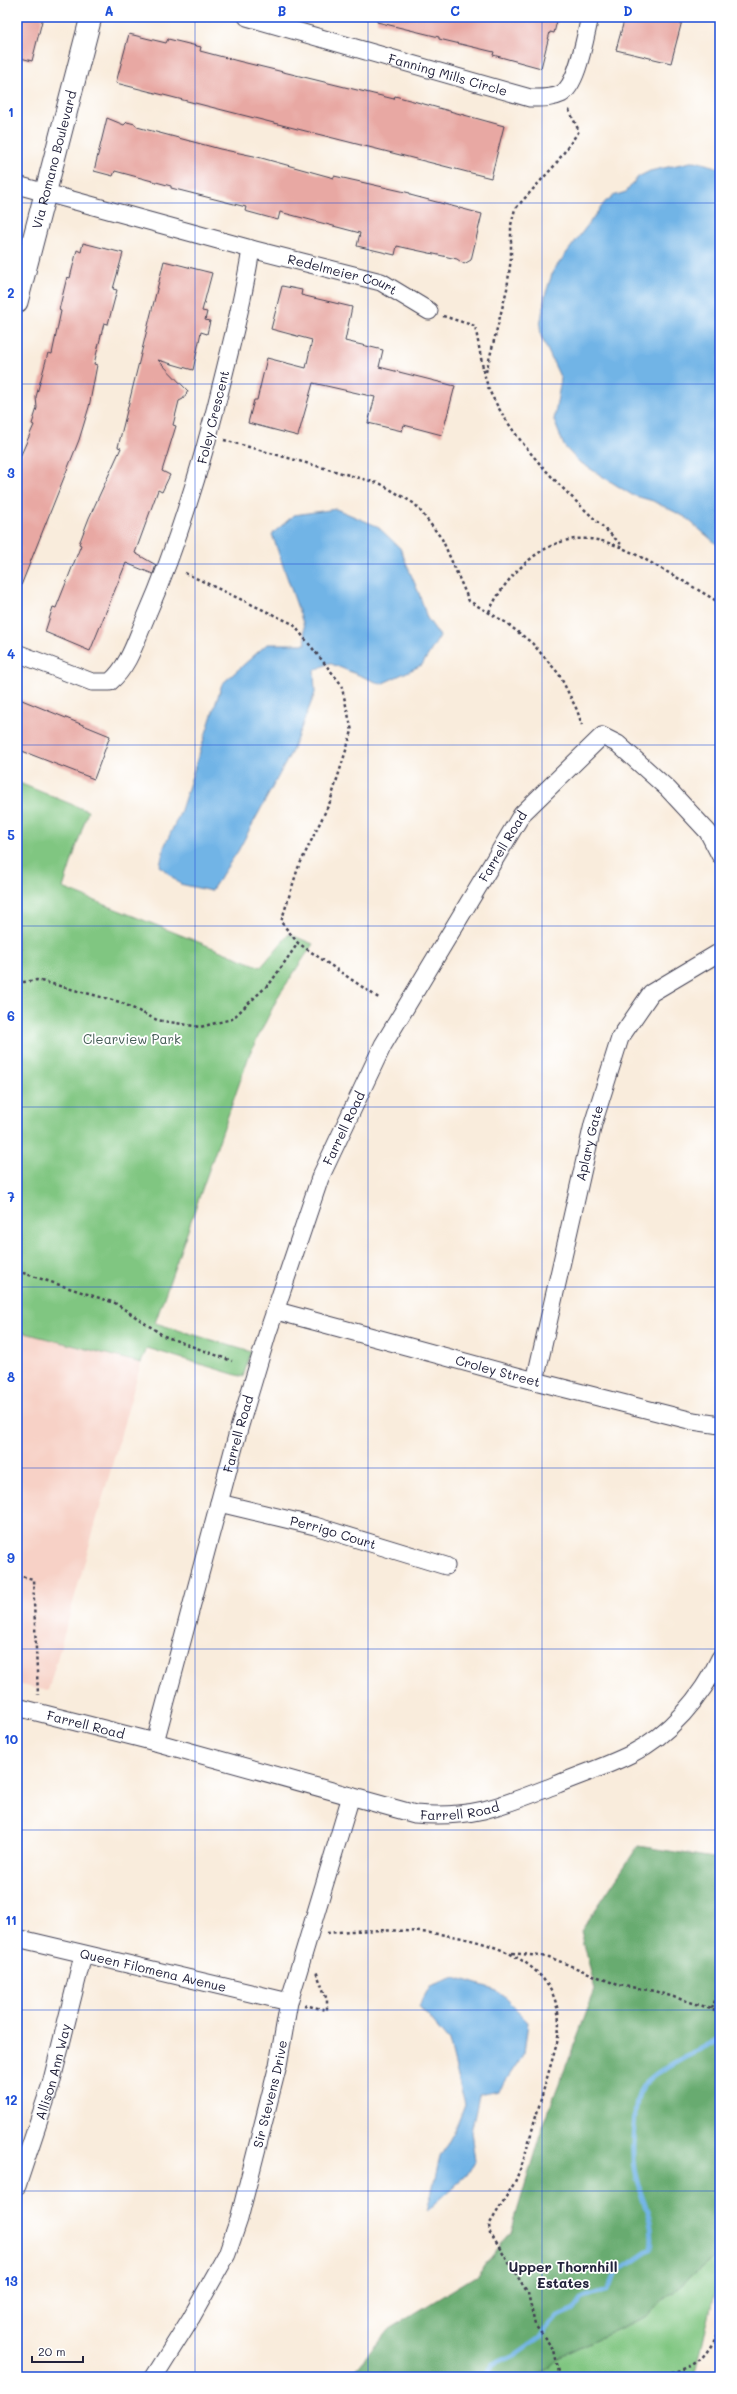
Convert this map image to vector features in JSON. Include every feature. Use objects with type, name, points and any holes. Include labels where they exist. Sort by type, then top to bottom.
[{"type":"street","name":"Via Romano Boulevard","points":[[17,302],[91,17]]},
{"type":"street","points":[[562,94],[574,78],[590,17]]},
{"type":"street","name":"Fanning Mills Circle","points":[[253,18],[530,98],[545,98],[562,94]]},
{"type":"street","points":[[17,185],[251,249]]},
{"type":"street","name":"Redelmeier Court","points":[[251,249],[381,282],[429,311]]},
{"type":"street","name":"Foley Crescent","points":[[17,653],[92,682],[110,682],[122,672],[153,602],[191,501],[209,436],[247,279],[251,249]]},
{"type":"street","name":"Farrell Road","points":[[155,1742],[240,1425],[267,1335],[277,1311],[320,1178],[383,1045],[522,814],[602,736],[618,744],[668,789],[708,832],[720,855]]},
{"type":"street","name":"Aplary Gate","points":[[535,1381],[593,1124],[620,1038],[652,993],[720,952]]},
{"type":"street","name":"Croley Street","points":[[277,1311],[535,1381],[692,1421],[720,1425]]},
{"type":"street","name":"Perrigo Court","points":[[219,1503],[315,1526],[446,1566]]},
{"type":"street","name":"Farrell Road","points":[[17,1707],[155,1742],[415,1814],[455,1815],[496,1808],[615,1761],[647,1744],[662,1733],[688,1708],[709,1679],[720,1658]]},
{"type":"street","name":"Sir Stevens Drive","points":[[154,2377],[191,2318],[226,2254],[239,2219],[276,2073],[289,2002],[351,1796]]},
{"type":"street","name":"Queen Filomena Avenue","points":[[17,1938],[82,1955],[289,2002]]},
{"type":"street","name":"Allison Ann Way","points":[[17,2186],[51,2084],[82,1955]]},
{"type":"path","points":[[486,373],[507,289],[511,258],[511,225],[515,209],[555,165],[579,131],[562,94]]},
{"type":"path","points":[[429,311],[475,326],[490,390],[526,448],[553,480],[623,546],[720,603]]},
{"type":"path","points":[[209,436],[381,484],[415,504],[442,539],[469,601],[489,612],[532,643],[559,674],[577,710],[582,725]]},
{"type":"path","points":[[489,612],[496,596],[520,567],[544,547],[563,541],[585,538],[623,546]]},
{"type":"path","points":[[185,573],[293,624],[341,684],[352,731],[330,802],[298,868],[281,922],[298,944],[380,999]]},
{"type":"path","points":[[17,982],[37,980],[120,1002],[157,1020],[200,1027],[232,1019],[271,982],[298,944]]},
{"type":"path","points":[[17,1271],[115,1303],[164,1336],[232,1361]]},
{"type":"path","points":[[17,1575],[34,1579],[38,1695]]},
{"type":"path","points":[[323,1933],[356,1930],[427,1931],[511,1953],[549,1957],[618,1985],[654,1991],[711,2008],[720,2013]]},
{"type":"path","points":[[511,1953],[536,1972],[549,1987],[559,2009],[560,2027],[523,2162],[515,2182],[489,2225],[490,2233],[528,2293],[534,2325],[554,2350],[560,2377]]},
{"type":"path","points":[[289,2002],[327,2010],[327,2000],[315,1965]]},
{"type":"path","points":[[711,2008],[720,1984]]},
{"type":"path","points":[[617,2377],[667,2373],[688,2367],[699,2360],[720,2331]]},
{"type":"shaded area","points":[[17,1331],[141,1363],[48,1691],[17,1684]]},
{"type":"green space","name":"Clearview Park","points":[[17,782],[88,811],[63,888],[261,967],[289,934],[313,944],[279,995],[250,1053],[155,1323],[251,1352],[243,1377],[147,1348],[141,1363],[17,1331]]},
{"type":"green space","points":[[638,1846],[720,1859],[720,2251],[646,2316],[559,2357],[538,2377],[349,2377],[389,2329],[477,2275],[511,2232],[540,2134],[595,1990],[581,1931]]},
{"type":"green space","points":[[720,2251],[720,2268],[695,2377],[538,2377],[559,2357],[646,2316]]},
{"type":"water","points":[[695,161],[720,168],[720,547],[685,517],[653,501],[632,495],[578,461],[564,446],[554,420],[561,379],[541,336],[540,326],[545,296],[553,271],[605,202],[613,196],[626,192],[638,177],[650,171]]},
{"type":"water","points":[[336,509],[377,526],[400,548],[420,596],[427,618],[440,636],[422,665],[381,684],[329,663],[314,671],[315,693],[292,751],[238,851],[211,891],[180,884],[160,866],[164,847],[180,813],[222,684],[267,644],[306,644],[303,623],[272,534],[294,515]]},
{"type":"water","points":[[455,1977],[497,1990],[528,2021],[524,2053],[499,2091],[479,2095],[471,2132],[475,2161],[467,2175],[427,2211],[440,2157],[455,2130],[465,2105],[449,2041],[419,2006],[430,1986]]},
{"type":"building","points":[[17,17],[43,17],[32,61],[17,57]]},
{"type":"building","points":[[377,17],[558,17],[554,33],[550,32],[541,68],[493,55],[494,52],[377,22]]},
{"type":"building","points":[[625,17],[683,17],[671,63],[616,50]]},
{"type":"building","points":[[129,34],[166,43],[168,39],[201,47],[200,51],[238,61],[394,99],[395,96],[504,126],[491,178],[116,83]]},
{"type":"building","points":[[107,118],[124,125],[127,122],[135,124],[137,127],[220,149],[254,156],[334,178],[334,176],[410,193],[410,195],[482,214],[471,260],[464,264],[457,259],[397,246],[395,255],[357,246],[360,233],[280,212],[278,220],[245,211],[246,207],[171,188],[171,186],[115,171],[113,176],[94,171]]},
{"type":"building","points":[[83,243],[123,253],[113,289],[117,290],[108,324],[104,323],[94,364],[97,365],[89,407],[79,440],[18,593],[17,464],[34,425],[32,424],[37,408],[36,397],[48,353],[52,354],[61,311],[59,310],[67,277],[70,278],[77,250],[81,252]]},
{"type":"building","points":[[164,261],[212,273],[202,311],[207,312],[205,320],[210,321],[207,334],[201,332],[193,370],[158,360],[188,391],[183,399],[179,401],[173,425],[176,426],[162,471],[170,475],[162,492],[158,490],[135,553],[156,565],[153,574],[126,563],[90,651],[45,632],[53,607],[56,608],[81,545],[79,544],[89,518],[121,448],[118,447]]},
{"type":"building","points":[[282,286],[302,290],[301,295],[352,307],[345,341],[383,350],[379,367],[455,386],[442,435],[404,425],[402,431],[368,423],[375,397],[313,383],[298,436],[248,423],[254,400],[257,400],[267,358],[306,368],[312,340],[271,329]]},
{"type":"building","points":[[17,698],[110,736],[94,779],[17,749]]},
{"type":"waterway","points":[[485,2377],[493,2365],[514,2355],[541,2336],[558,2316],[574,2309],[582,2298],[606,2290],[619,2271],[651,2249],[652,2232],[636,2178],[634,2164],[633,2134],[638,2095],[645,2083],[653,2076],[720,2038]]},
{"type":"district","name":"Upper Thornhill Estates","points":[[563,2276]]}]
